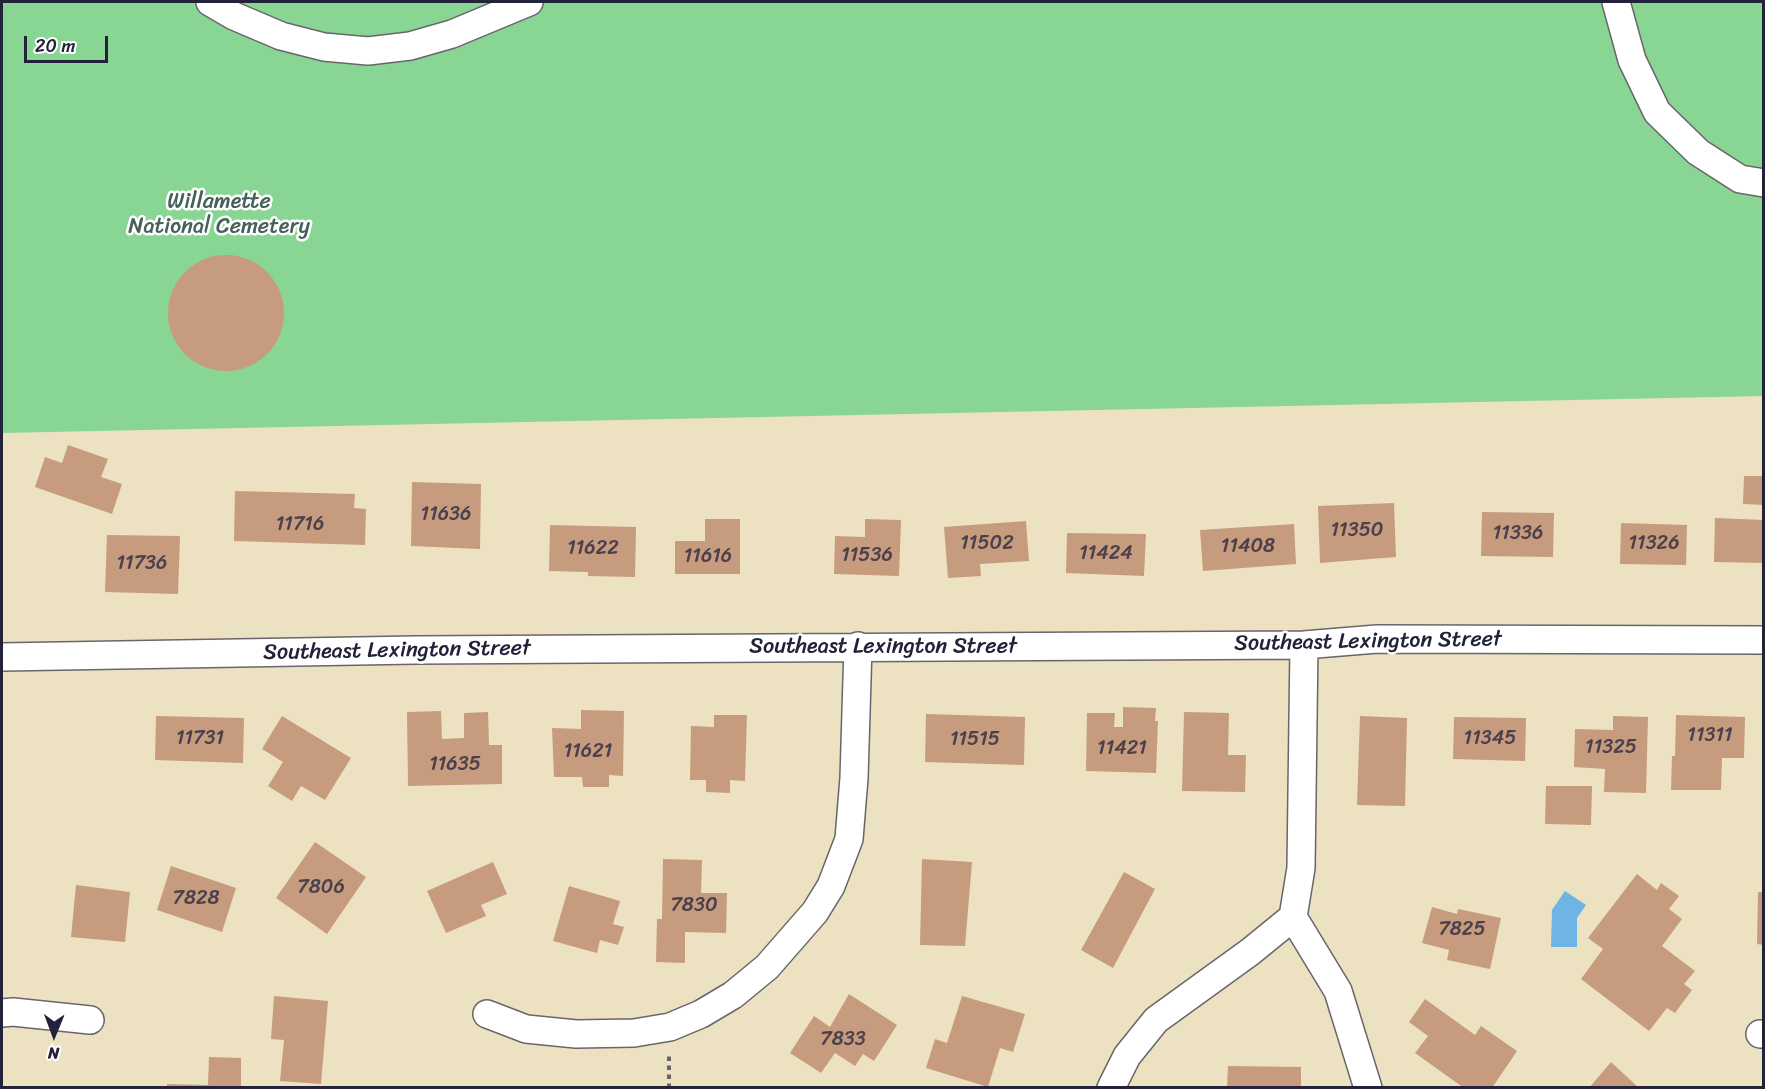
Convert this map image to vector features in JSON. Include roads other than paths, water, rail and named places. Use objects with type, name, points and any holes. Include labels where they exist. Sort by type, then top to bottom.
[{"type":"street","points":[[210,2],[281,36],[324,47],[368,51],[410,46],[452,34],[529,2]]},
{"type":"street","points":[[1616,2],[1632,60],[1657,112],[1698,152],[1740,179],[1764,183]]},
{"type":"street","name":"Southeast Lexington Street","points":[[2,657],[858,646],[1304,645],[1377,639],[1764,640]]},
{"type":"street","points":[[1304,645],[1301,868],[1293,917],[1338,991],[1368,1088]]},
{"type":"street","points":[[487,1014],[526,1029],[576,1034],[634,1033],[670,1027],[701,1014],[733,995],[767,967],[815,912],[831,886],[849,839],[854,778],[858,646]]},
{"type":"street","points":[[1111,1088],[1127,1056],[1156,1020],[1250,952],[1293,917]]},
{"type":"street","points":[[2,1013],[13,1012],[90,1020]]},
{"type":"water","points":[[1565,891],[1586,905],[1577,918],[1577,947],[1551,947],[1552,910]]},
{"type":"park label","name":"Willamette National Cemetery","points":[[219,214]]}]
